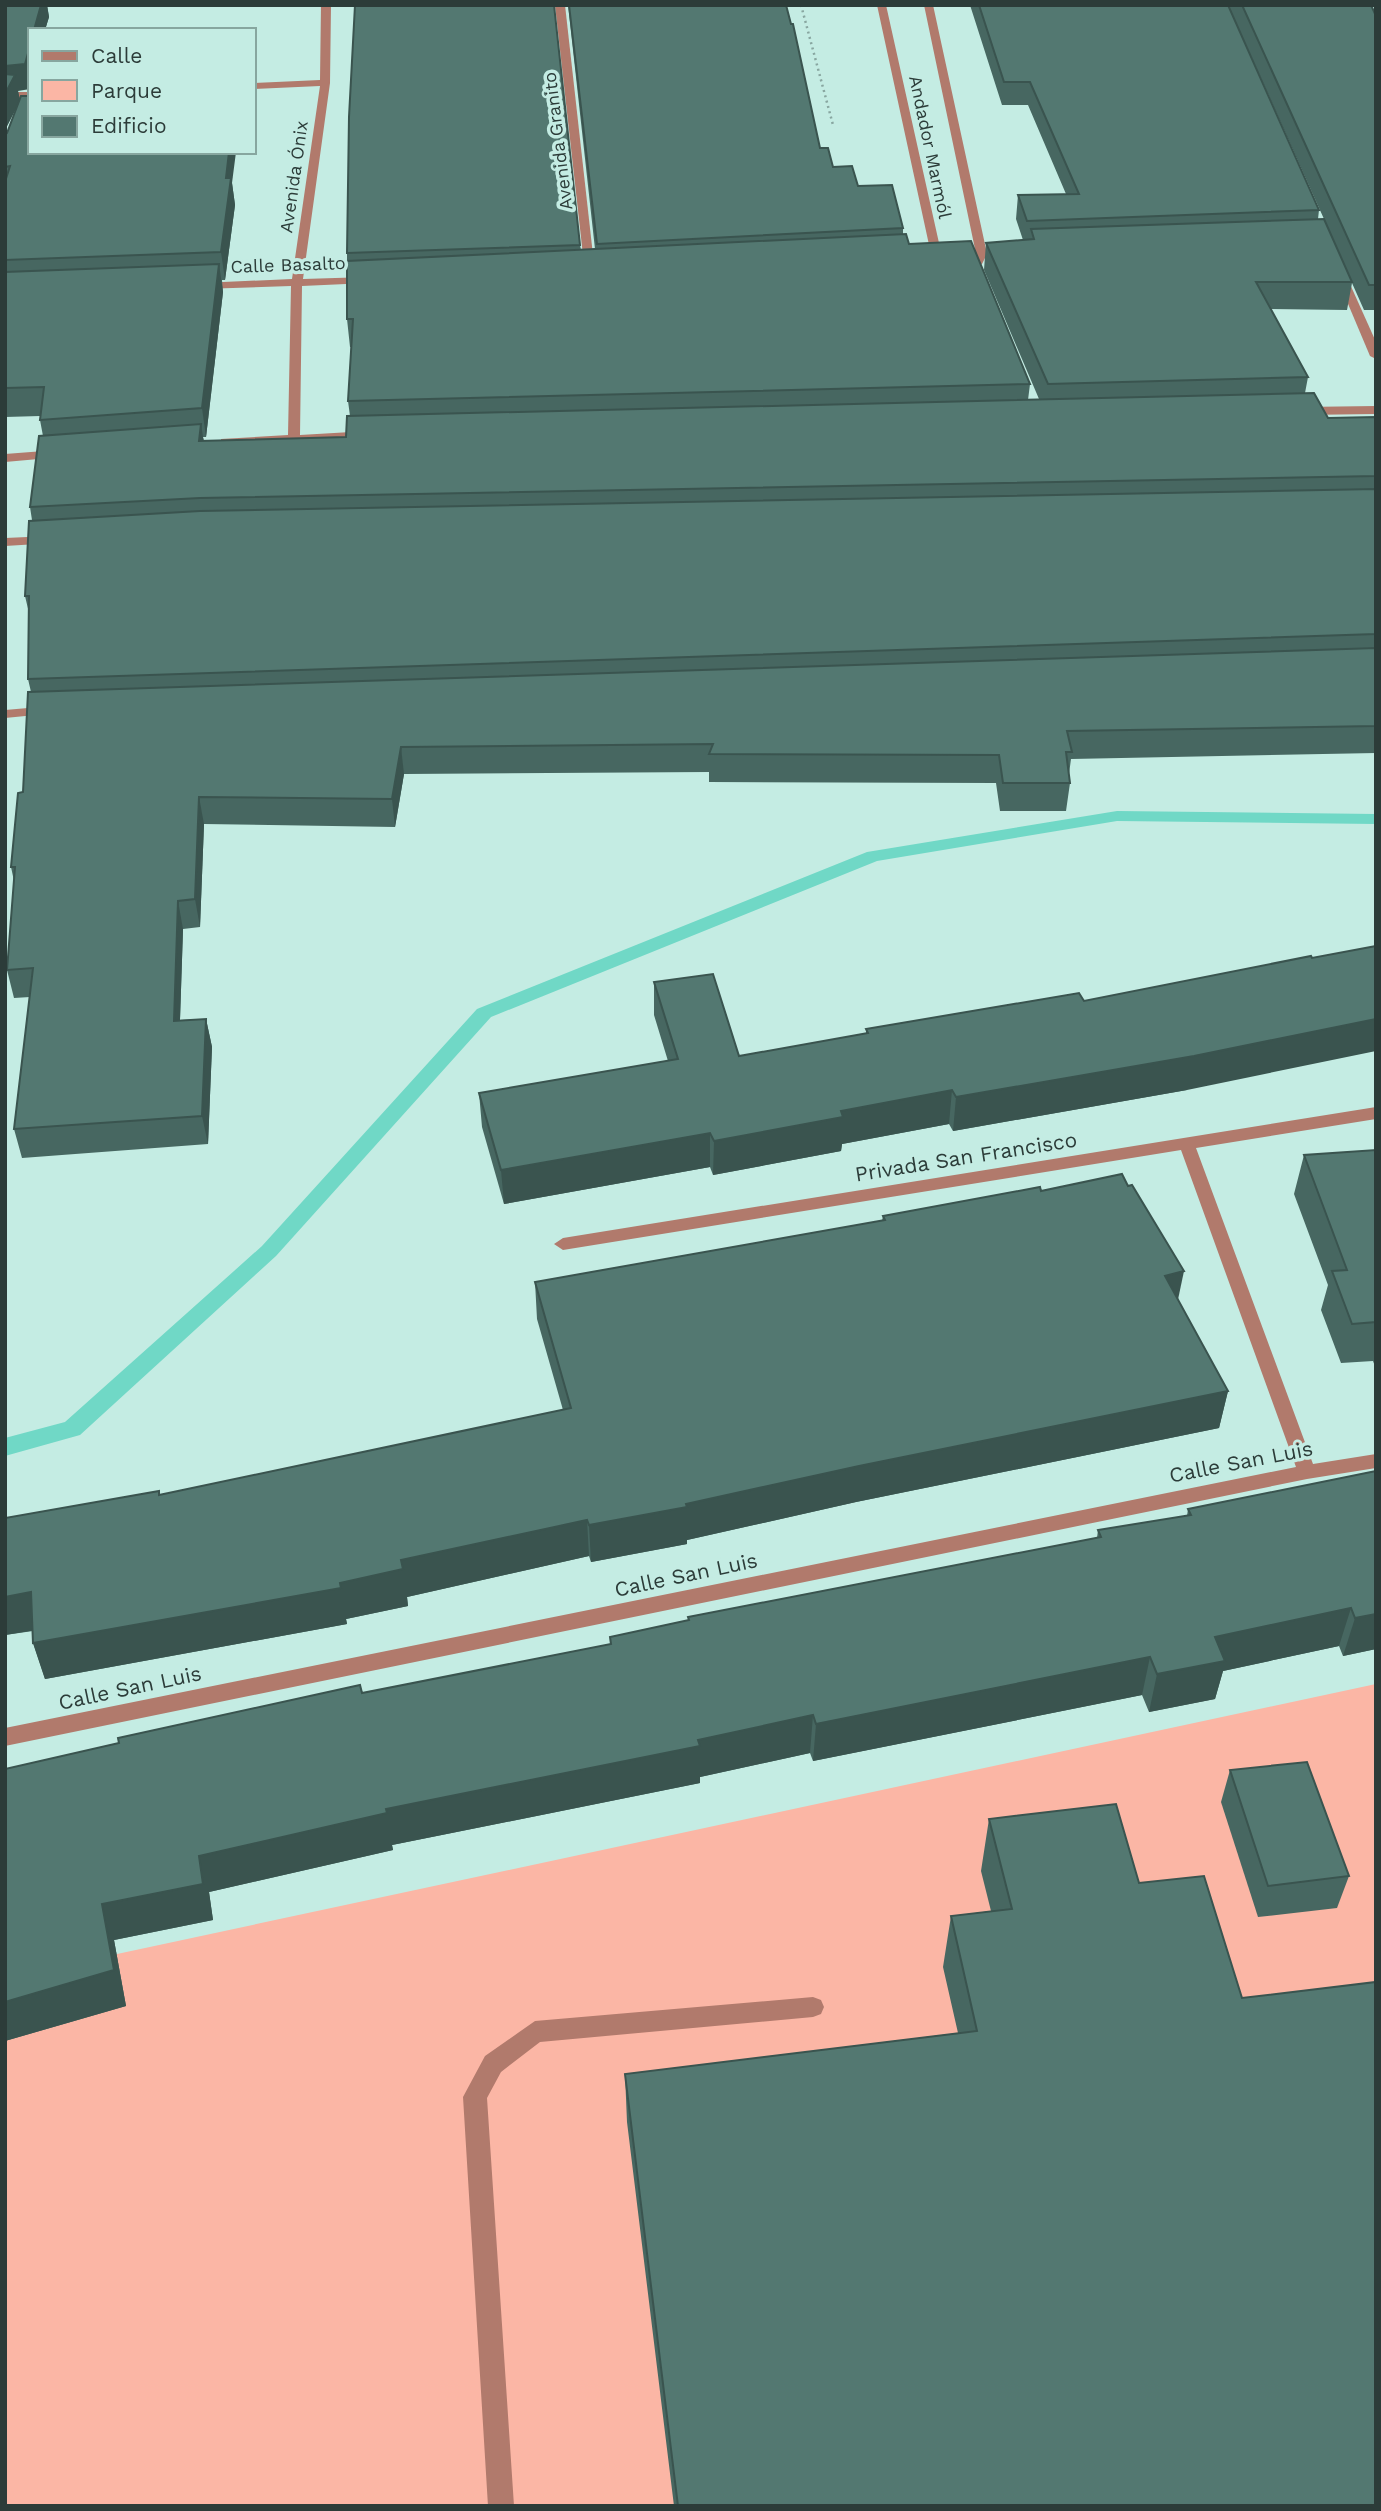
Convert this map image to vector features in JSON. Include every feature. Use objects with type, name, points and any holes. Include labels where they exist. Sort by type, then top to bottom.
[{"type":"street","name":"Avenida Ónix","points":[[294,437],[297,282],[325,83],[326,5]]},
{"type":"street","name":"Avenida Granito","points":[[559,5],[590,273]]},
{"type":"street","name":"Andador Marmól","points":[[881,5],[936,254]]},
{"type":"street","name":"Andador Marmól","points":[[928,5],[981,253]]},
{"type":"street","points":[[256,86],[325,83]]},
{"type":"street","points":[[5,96],[28,95]]},
{"type":"street","points":[[24,107],[28,99]]},
{"type":"street","points":[[922,254],[1022,252]]},
{"type":"street","points":[[936,254],[976,270],[981,253]]},
{"type":"street","points":[[1336,263],[1376,356]]},
{"type":"street","points":[[576,274],[604,272]]},
{"type":"street","name":"Calle Basalto","points":[[186,287],[381,279]]},
{"type":"street","points":[[1295,412],[1376,410]]},
{"type":"street","points":[[212,443],[377,435]]},
{"type":"street","points":[[5,458],[74,453]]},
{"type":"street","points":[[5,542],[58,539]]},
{"type":"street","points":[[5,714],[64,709]]},
{"type":"street","name":"Privada San Francisco","points":[[563,1244],[1376,1113]]},
{"type":"street","points":[[1187,1145],[1307,1472]]},
{"type":"street","name":"Calle San Luis","points":[[5,1737],[1307,1472],[1376,1461]]},
{"type":"street","points":[[501,2506],[475,2096],[493,2064],[535,2032],[813,2007]]},
{"type":"path","points":[[801,5],[833,125]]},
{"type":"green space","points":[[1376,1684],[1376,2506],[5,2506],[5,1978]]},
{"type":"building","points":[[5,5],[41,5],[35,28],[28,28],[25,64],[5,66]]},
{"type":"building","points":[[355,5],[554,5],[580,245],[347,253],[349,117]]},
{"type":"building","points":[[569,5],[786,5],[793,24],[820,148],[828,148],[833,167],[852,166],[858,186],[892,185],[903,228],[597,244]]},
{"type":"building","points":[[979,5],[1228,5],[1319,210],[1027,221],[1018,195],[1079,194],[1030,82],[1004,82]]},
{"type":"building","points":[[1242,5],[1371,5],[1376,16],[1376,285],[1369,285]]},
{"type":"building","points":[[5,74],[15,75],[5,94]]},
{"type":"building","points":[[21,96],[28,96],[28,154],[229,154],[226,178],[231,178],[221,252],[5,260],[5,182],[10,166],[5,167],[7,133]]},
{"type":"building","points":[[1324,219],[1352,282],[1256,282],[1308,377],[1048,384],[986,243],[1034,239],[1031,229]]},
{"type":"building","points":[[906,234],[909,244],[971,241],[1030,384],[348,401],[353,319],[347,319],[347,261]]},
{"type":"building","points":[[219,264],[202,408],[40,420],[44,387],[5,388],[5,272]]},
{"type":"building","points":[[1314,393],[1328,418],[1376,417],[1376,476],[200,498],[30,507],[39,436],[201,424],[199,441],[346,437],[347,416]]},
{"type":"building","points":[[1376,489],[1376,634],[28,679],[29,596],[25,596],[29,521],[200,511]]},
{"type":"building","points":[[1376,648],[1376,726],[1067,731],[1072,752],[1066,752],[1070,783],[1003,783],[999,755],[709,754],[713,744],[401,747],[392,799],[199,797],[195,899],[178,901],[174,1021],[206,1019],[202,1116],[14,1129],[33,968],[7,970],[15,867],[11,867],[18,793],[23,792],[28,692]]},
{"type":"building","points":[[1376,946],[1376,1019],[1194,1056],[956,1097],[952,1090],[841,1111],[843,1117],[714,1141],[710,1133],[501,1170],[479,1093],[678,1059],[654,982],[713,974],[739,1056],[868,1033],[866,1029],[1079,993],[1084,1001],[1311,956],[1312,958]]},
{"type":"building","points":[[1376,1150],[1376,1322],[1352,1324],[1332,1271],[1347,1270],[1304,1155]]},
{"type":"building","points":[[1122,1174],[1128,1186],[1132,1185],[1184,1271],[1165,1276],[1228,1391],[859,1466],[686,1504],[687,1507],[589,1525],[587,1520],[401,1560],[403,1569],[340,1583],[341,1588],[33,1643],[31,1592],[5,1597],[5,1518],[159,1491],[159,1495],[571,1408],[535,1282],[885,1220],[883,1216],[1040,1187],[1041,1191]]},
{"type":"building","points":[[1376,1471],[1376,1614],[1355,1618],[1351,1608],[1215,1637],[1225,1661],[1157,1674],[1150,1657],[816,1724],[813,1715],[698,1740],[700,1746],[386,1809],[387,1813],[199,1856],[203,1884],[102,1904],[114,1970],[5,2002],[5,1769],[119,1743],[118,1738],[360,1685],[362,1693],[611,1644],[610,1637],[689,1620],[688,1617],[1101,1537],[1098,1530],[1191,1515],[1188,1509]]},
{"type":"building","points":[[1307,1762],[1349,1876],[1268,1886],[1230,1770]]},
{"type":"building","points":[[1116,1804],[1139,1883],[1204,1876],[1242,1998],[1376,1982],[1376,2506],[678,2506],[625,2074],[977,2031],[951,1916],[1012,1909],[989,1819]]},
{"type":"waterway","points":[[5,1447],[72,1429],[269,1251],[484,1013],[873,856],[1117,816],[1376,819]]}]
